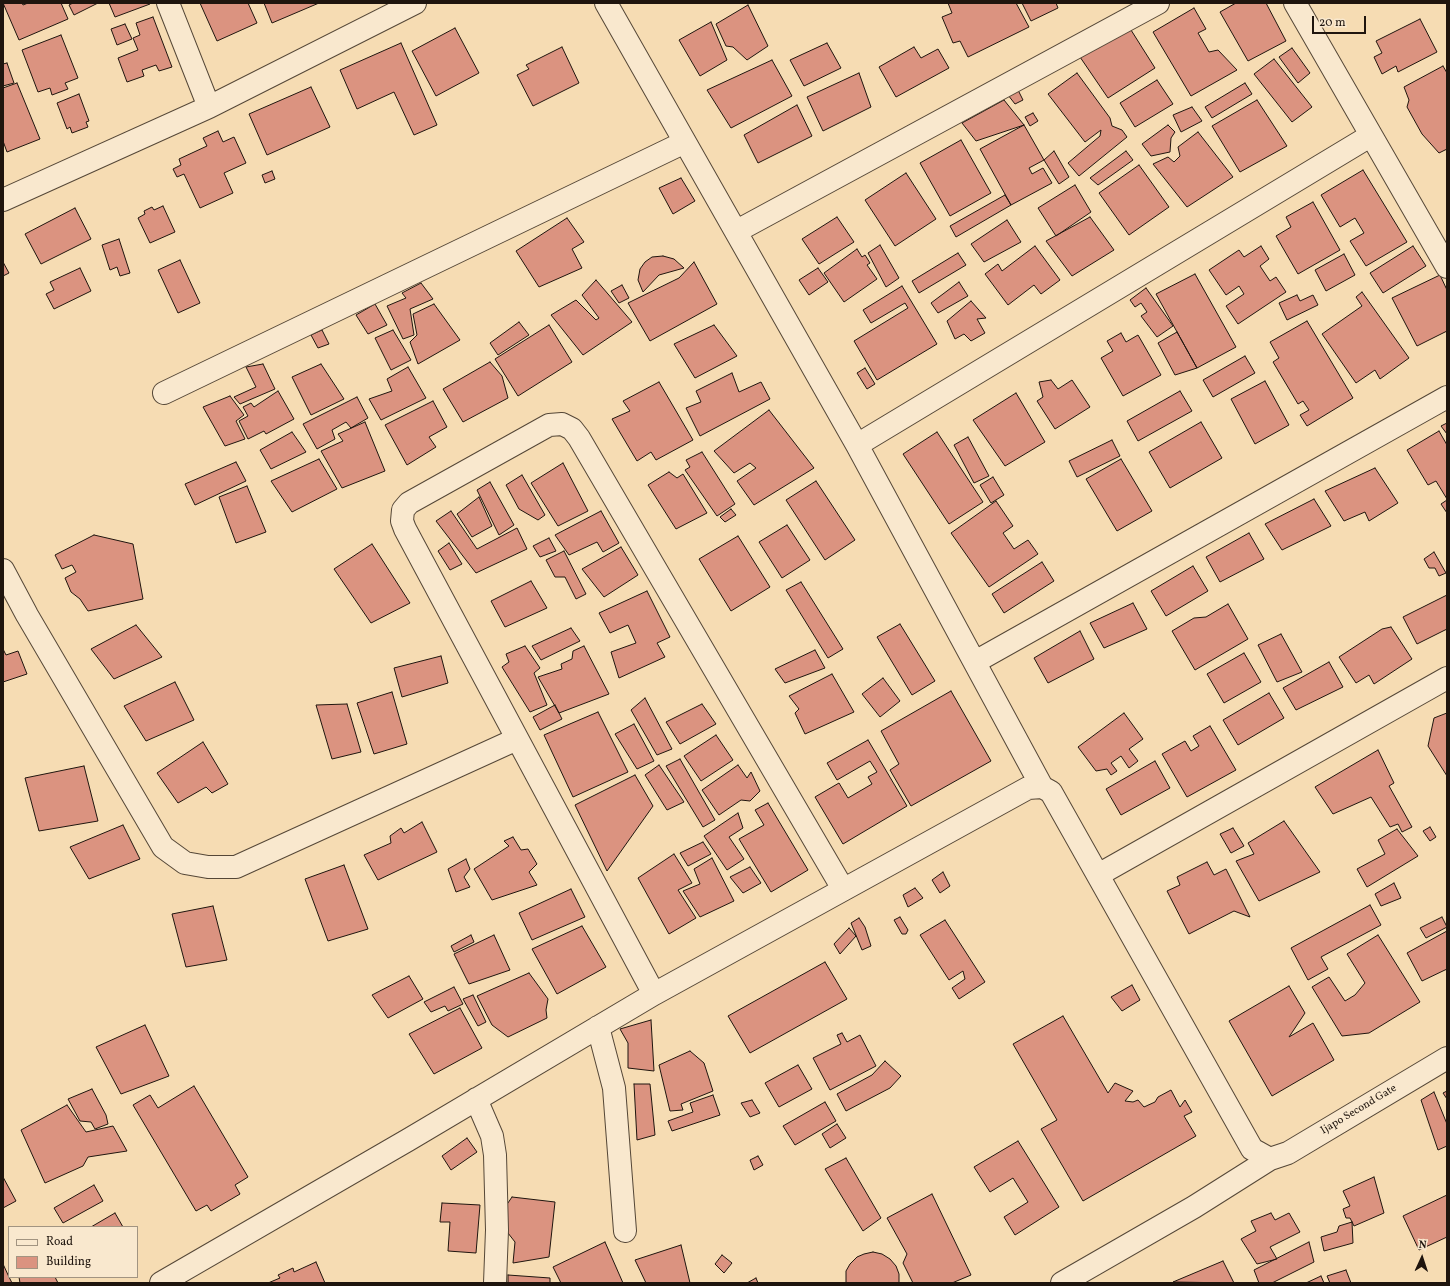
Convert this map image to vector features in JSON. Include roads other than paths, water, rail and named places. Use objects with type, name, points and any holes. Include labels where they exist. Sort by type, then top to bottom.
[{"type":"street","points":[[168,3],[209,107]]},
{"type":"street","points":[[3,200],[209,107],[415,3]]},
{"type":"street","points":[[606,3],[737,231],[857,445],[1042,787],[1051,792],[1252,1149],[1270,1159]]},
{"type":"street","points":[[737,231],[1158,3]]},
{"type":"street","points":[[1295,3],[1370,136],[1447,267]]},
{"type":"street","points":[[857,445],[1370,136]]},
{"type":"street","points":[[164,393],[685,142]]},
{"type":"street","points":[[975,662],[1447,397]]},
{"type":"street","points":[[654,994],[405,529],[402,521],[403,510],[409,503],[549,425],[562,424],[572,428],[842,889]]},
{"type":"street","points":[[3,570],[27,615],[163,847],[185,863],[208,867],[236,867],[517,740]]},
{"type":"street","points":[[1098,875],[1447,678]]},
{"type":"street","points":[[161,1283],[654,994],[842,889],[1028,788],[1042,787]]},
{"type":"street","points":[[598,1027],[614,1088],[625,1231]]},
{"type":"street","name":"Ijapo Second Gate","points":[[1062,1283],[1194,1207],[1270,1159],[1288,1153],[1447,1058]]},
{"type":"street","points":[[476,1099],[492,1136],[494,1155],[497,1230],[495,1283]]}]
